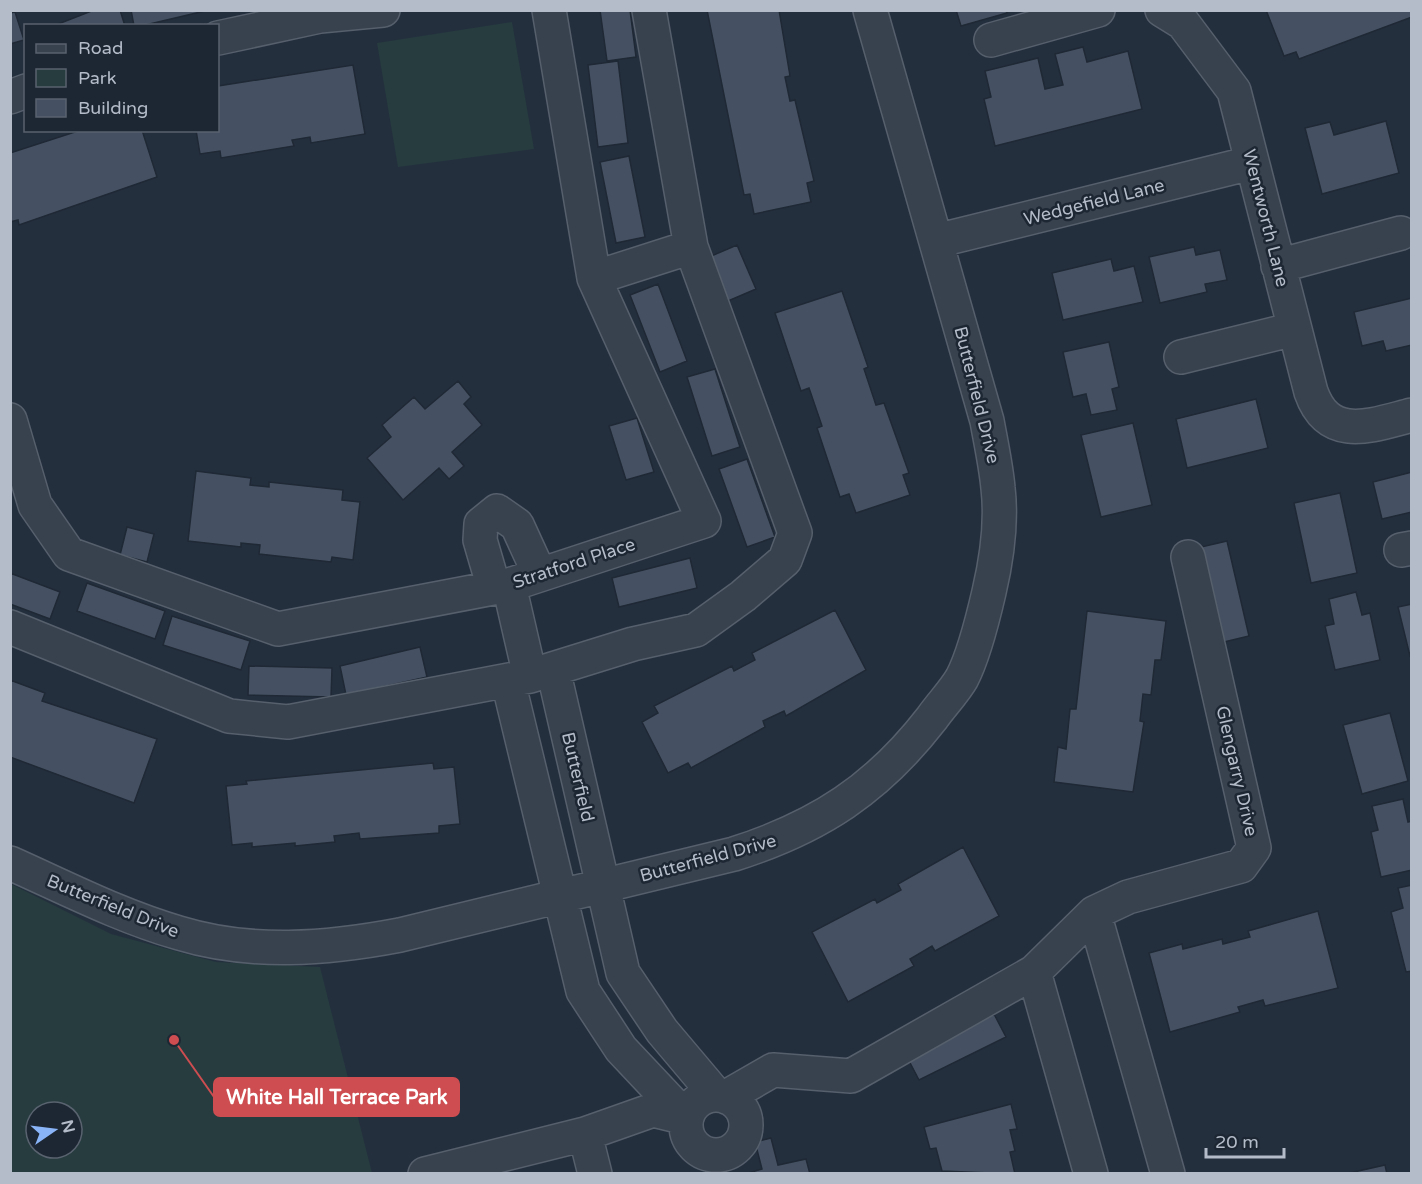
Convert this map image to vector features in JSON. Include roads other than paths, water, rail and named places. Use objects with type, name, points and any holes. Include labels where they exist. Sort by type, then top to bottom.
[{"type":"street","points":[[219,38],[320,16],[383,10]]},
{"type":"street","name":"Stratford Place","points":[[10,420],[23,510],[69,554],[278,629],[501,586],[704,521],[594,278],[549,10]]},
{"type":"street","points":[[10,627],[229,716],[288,722],[530,676],[633,644],[696,630],[785,560],[795,533],[691,247],[649,10]]},
{"type":"street","name":"Butterfield Drive","points":[[10,863],[109,908],[180,934],[253,946],[344,945],[400,935],[775,842],[814,824],[849,802],[881,776],[910,746],[962,678],[985,608],[996,562],[999,489],[987,421],[870,10]]},
{"type":"street","points":[[991,40],[1098,10]]},
{"type":"street","name":"Wentworth Lane","points":[[1180,15],[1234,92],[1314,401],[1332,421],[1359,427],[1412,415]]},
{"type":"street","name":"Wedgefield Lane","points":[[936,241],[1251,163]]},
{"type":"street","points":[[1278,266],[1401,233]]},
{"type":"street","points":[[594,278],[691,247]]},
{"type":"street","points":[[1181,357],[1294,329]]},
{"type":"street","name":"Butterfield","points":[[539,573],[517,525],[497,511],[481,524],[480,540],[501,586],[602,885]]},
{"type":"street","name":"Glengarry Drive","points":[[686,1118],[697,1101],[721,1096],[773,1070],[851,1076],[1035,972],[1094,914],[1128,897],[1241,866],[1254,848],[1188,557]]},
{"type":"street","name":"Butterfield","points":[[530,676],[560,895]]},
{"type":"street","points":[[560,895],[583,991],[621,1049],[686,1118],[688,1138],[701,1152],[711,1156],[730,1153],[744,1138],[745,1118],[735,1101],[721,1096],[662,1031],[623,973],[602,885]]},
{"type":"street","points":[[1094,914],[1168,1173]]},
{"type":"street","points":[[1035,972],[1091,1173]]},
{"type":"street","points":[[425,1173],[585,1134],[653,1110],[686,1118]]},
{"type":"street","points":[[585,1134],[595,1173]]},
{"type":"place","name":"White Hall Terrace Park","points":[[174,1040]]}]
